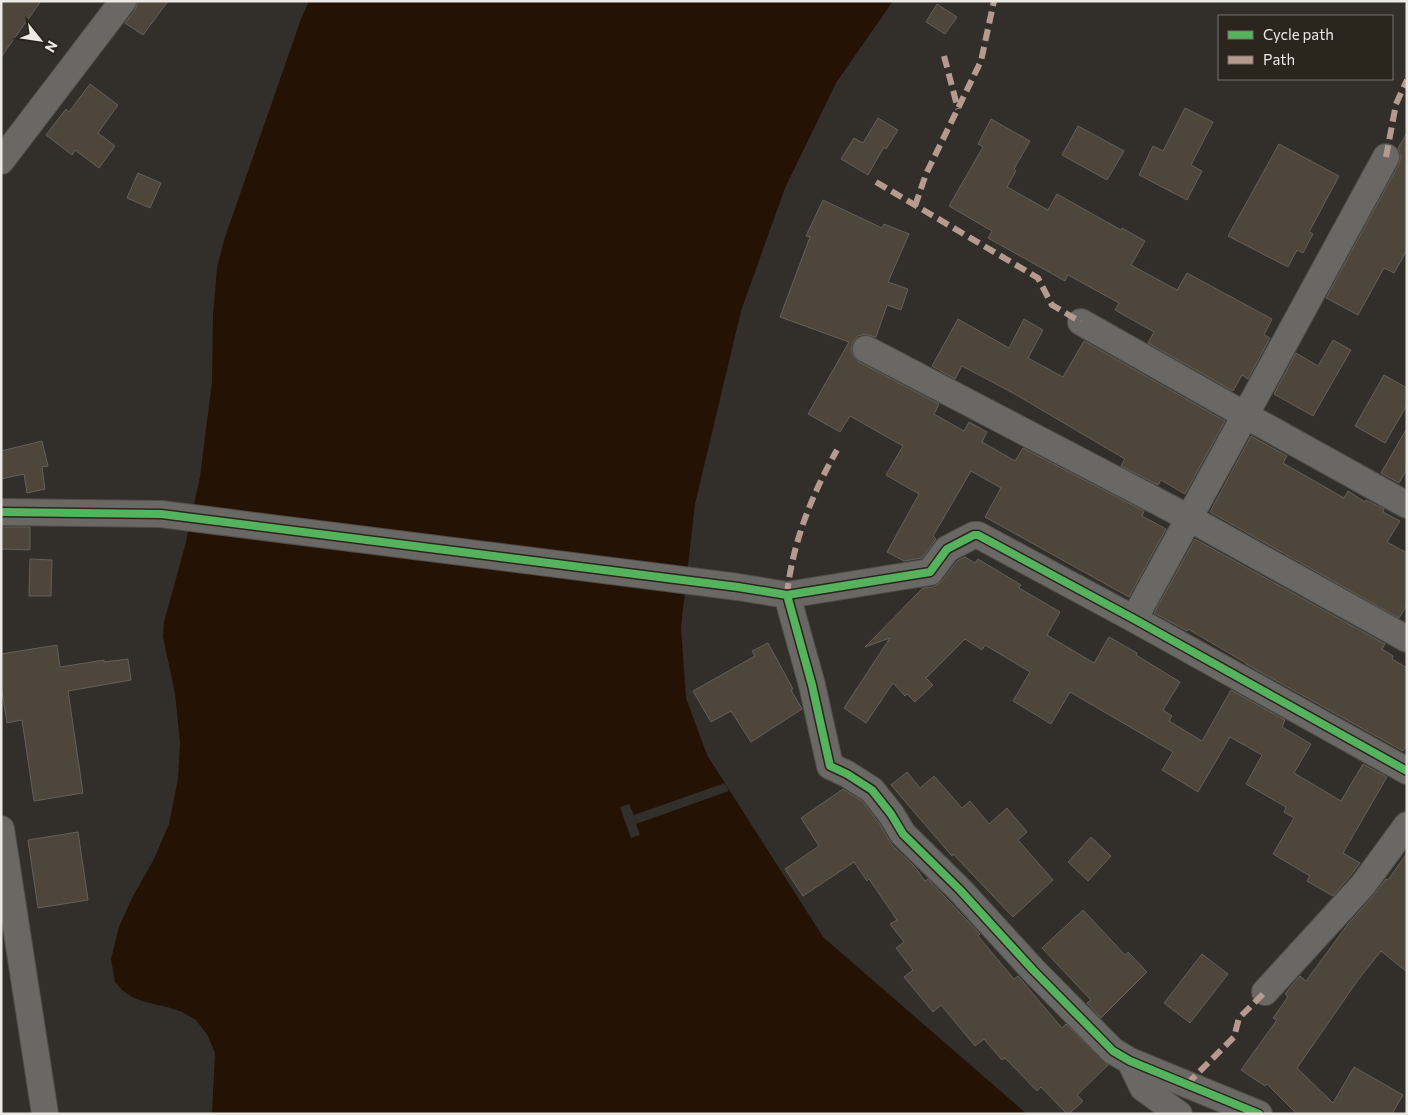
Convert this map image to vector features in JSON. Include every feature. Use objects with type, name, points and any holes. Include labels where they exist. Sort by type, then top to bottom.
[{"type":"street","points":[[1,161],[123,1]]},
{"type":"street","points":[[1134,619],[1386,157]]},
{"type":"street","points":[[1080,322],[1245,416],[1407,504]]},
{"type":"street","points":[[866,349],[1189,518],[1407,639]]},
{"type":"street","points":[[1,512],[161,514],[738,587],[787,595],[930,572],[947,549],[974,535],[978,535],[1134,619],[1407,771]]},
{"type":"street","points":[[787,595],[812,685],[830,766],[872,790],[891,814],[903,834],[960,890],[1033,970],[1114,1051],[1130,1061],[1259,1114]]},
{"type":"street","points":[[1265,992],[1362,885],[1407,825]]},
{"type":"street","points":[[1,829],[45,1114]]},
{"type":"street","points":[[1130,1061],[1143,1088],[1179,1114]]},
{"type":"shaded area","points":[[309,1],[893,1],[836,83],[785,188],[741,311],[695,504],[681,627],[686,698],[707,755],[823,937],[1027,1114],[212,1114],[215,1053],[208,1036],[196,1020],[182,1012],[132,997],[115,982],[111,959],[119,927],[132,898],[154,859],[169,824],[178,779],[180,743],[175,693],[163,637],[164,622],[185,546],[200,477],[212,382],[213,315],[217,268],[224,240],[301,19]]},
{"type":"pier","points":[[725,783],[729,791],[636,824],[640,835],[631,838],[620,807],[629,804],[634,815]]},
{"type":"building","points":[[1,1],[41,1],[1,57]]},
{"type":"building","points":[[138,1],[168,1],[143,35],[125,23],[135,10]]},
{"type":"building","points":[[937,4],[957,17],[945,34],[926,22]]},
{"type":"building","points":[[90,84],[118,105],[98,133],[115,146],[99,168],[75,150],[72,155],[46,135],[66,109],[69,112]]},
{"type":"building","points":[[1185,108],[1213,122],[1191,165],[1202,171],[1187,200],[1139,175],[1153,146],[1163,151]]},
{"type":"building","points":[[878,118],[898,130],[886,149],[884,147],[868,175],[841,159],[854,138],[863,143]]},
{"type":"building","points":[[991,119],[1030,141],[1014,169],[1016,171],[1007,187],[1048,210],[1057,194],[1121,230],[1122,228],[1145,241],[1131,265],[1177,290],[1187,273],[1272,319],[1264,335],[1270,338],[1248,379],[1242,375],[1233,391],[1148,343],[1154,332],[1115,310],[1119,303],[1068,275],[1065,281],[988,238],[992,231],[949,206],[983,147],[978,144]]},
{"type":"building","points":[[1078,126],[1124,151],[1107,180],[1062,155]]},
{"type":"building","points":[[1407,133],[1407,250],[1394,273],[1384,268],[1358,315],[1326,298],[1399,164],[1401,156],[1398,148]]},
{"type":"building","points":[[1279,144],[1339,176],[1309,232],[1313,234],[1303,253],[1297,250],[1288,267],[1228,236]]},
{"type":"building","points":[[138,173],[161,183],[150,208],[127,198]]},
{"type":"building","points":[[823,200],[882,228],[884,224],[909,234],[888,282],[908,289],[901,310],[887,305],[876,337],[865,334],[858,336],[853,342],[851,350],[854,357],[859,362],[939,404],[934,414],[964,431],[969,422],[987,432],[982,442],[1015,461],[1023,448],[1144,511],[1142,516],[1166,529],[1129,597],[985,517],[1001,488],[971,471],[933,536],[936,539],[922,558],[904,561],[887,552],[919,494],[886,475],[903,446],[850,416],[840,432],[808,414],[849,342],[780,317],[810,237],[806,236]]},
{"type":"building","points":[[958,319],[1009,348],[1024,319],[1043,330],[1028,358],[1063,377],[1084,341],[1225,421],[1185,494],[1161,480],[1158,485],[1121,466],[1125,459],[1013,393],[962,366],[955,379],[932,366]]},
{"type":"building","points":[[1333,340],[1351,350],[1313,416],[1274,394],[1296,353],[1318,366]]},
{"type":"building","points":[[1384,375],[1407,388],[1407,405],[1385,443],[1355,426]]},
{"type":"building","points":[[1407,428],[1407,469],[1399,483],[1381,473]]},
{"type":"building","points":[[1251,436],[1287,456],[1283,463],[1344,498],[1348,491],[1365,502],[1366,500],[1384,509],[1383,512],[1400,521],[1387,542],[1407,553],[1407,605],[1399,618],[1210,512]]},
{"type":"building","points":[[42,441],[48,466],[42,467],[45,489],[27,493],[24,474],[1,479],[1,451]]},
{"type":"building","points":[[1,527],[30,527],[30,550],[1,549]]},
{"type":"building","points":[[1195,539],[1385,644],[1382,649],[1393,656],[1392,659],[1407,668],[1407,744],[1403,751],[1246,664],[1188,629],[1187,631],[1154,613]]},
{"type":"building","points":[[965,557],[975,563],[978,559],[1021,585],[1019,588],[1060,612],[1047,635],[1094,663],[1109,637],[1180,682],[1163,710],[1172,716],[1169,721],[1202,741],[1231,690],[1285,720],[1282,727],[1311,744],[1294,773],[1341,801],[1363,764],[1387,777],[1343,853],[1360,863],[1333,896],[1307,881],[1310,876],[1273,854],[1294,818],[1284,812],[1286,807],[1246,784],[1262,755],[1230,737],[1198,792],[1162,770],[1173,752],[1070,692],[1051,724],[1013,701],[1030,672],[985,645],[982,650],[965,639],[926,678],[933,685],[915,702],[907,694],[905,696],[893,683],[866,723],[844,708],[890,638],[865,647],[923,588],[933,587],[942,581],[957,561]]},
{"type":"building","points":[[30,559],[52,560],[51,596],[29,596]]},
{"type":"building","points":[[768,643],[802,709],[751,742],[731,711],[711,722],[693,691],[755,656],[752,651]]},
{"type":"building","points":[[57,645],[60,667],[104,660],[104,662],[128,659],[131,680],[68,691],[83,793],[34,801],[22,720],[7,723],[1,685],[1,654]]},
{"type":"building","points":[[907,772],[920,788],[934,776],[962,808],[970,801],[989,824],[1007,808],[1027,832],[1018,840],[1053,880],[1013,917],[953,854],[952,856],[891,785]]},
{"type":"building","points":[[843,789],[862,801],[879,823],[892,845],[915,867],[925,881],[928,879],[980,934],[978,936],[1014,979],[1018,976],[1062,1028],[1066,1024],[1108,1065],[1077,1095],[1083,1101],[1069,1114],[1041,1087],[1037,1091],[1005,1058],[1002,1060],[984,1039],[975,1046],[941,1005],[933,1012],[904,977],[913,970],[896,948],[904,942],[890,924],[897,920],[869,879],[867,881],[854,862],[803,896],[785,869],[819,846],[801,818]]},
{"type":"building","points":[[78,832],[88,900],[38,908],[28,840]]},
{"type":"building","points":[[1091,837],[1111,856],[1088,881],[1068,862]]},
{"type":"building","points":[[1407,853],[1407,972],[1381,951],[1358,980],[1297,1068],[1333,1103],[1354,1067],[1403,1095],[1392,1114],[1297,1114],[1267,1084],[1265,1086],[1241,1070],[1277,1020],[1273,1018],[1288,997],[1285,994],[1300,976],[1306,981],[1348,924],[1386,879],[1388,880]]},
{"type":"building","points":[[1083,910],[1125,955],[1128,952],[1147,972],[1101,1018],[1087,1003],[1091,1000],[1042,948]]},
{"type":"building","points":[[1202,954],[1228,974],[1190,1023],[1164,1003]]},
{"type":"marked path","points":[[915,206],[926,174],[981,61],[994,1]]},
{"type":"marked path","points":[[944,56],[958,109]]},
{"type":"marked path","points":[[1386,157],[1396,104],[1407,80]]},
{"type":"marked path","points":[[876,182],[1038,278],[1052,305],[1081,322]]},
{"type":"marked path","points":[[787,595],[798,538],[819,484],[837,450]]},
{"type":"marked path","points":[[1187,1084],[1234,1037],[1239,1018],[1265,992]]},
{"type":"cycle path","points":[[1,512],[161,514],[738,587],[787,595],[812,685],[830,766],[872,790],[891,814],[903,834],[960,890],[1033,970],[1113,1051],[1130,1061],[1259,1114]]},
{"type":"cycle path","points":[[787,595],[930,572],[947,549],[974,535],[978,535],[1134,619],[1407,771]]}]
